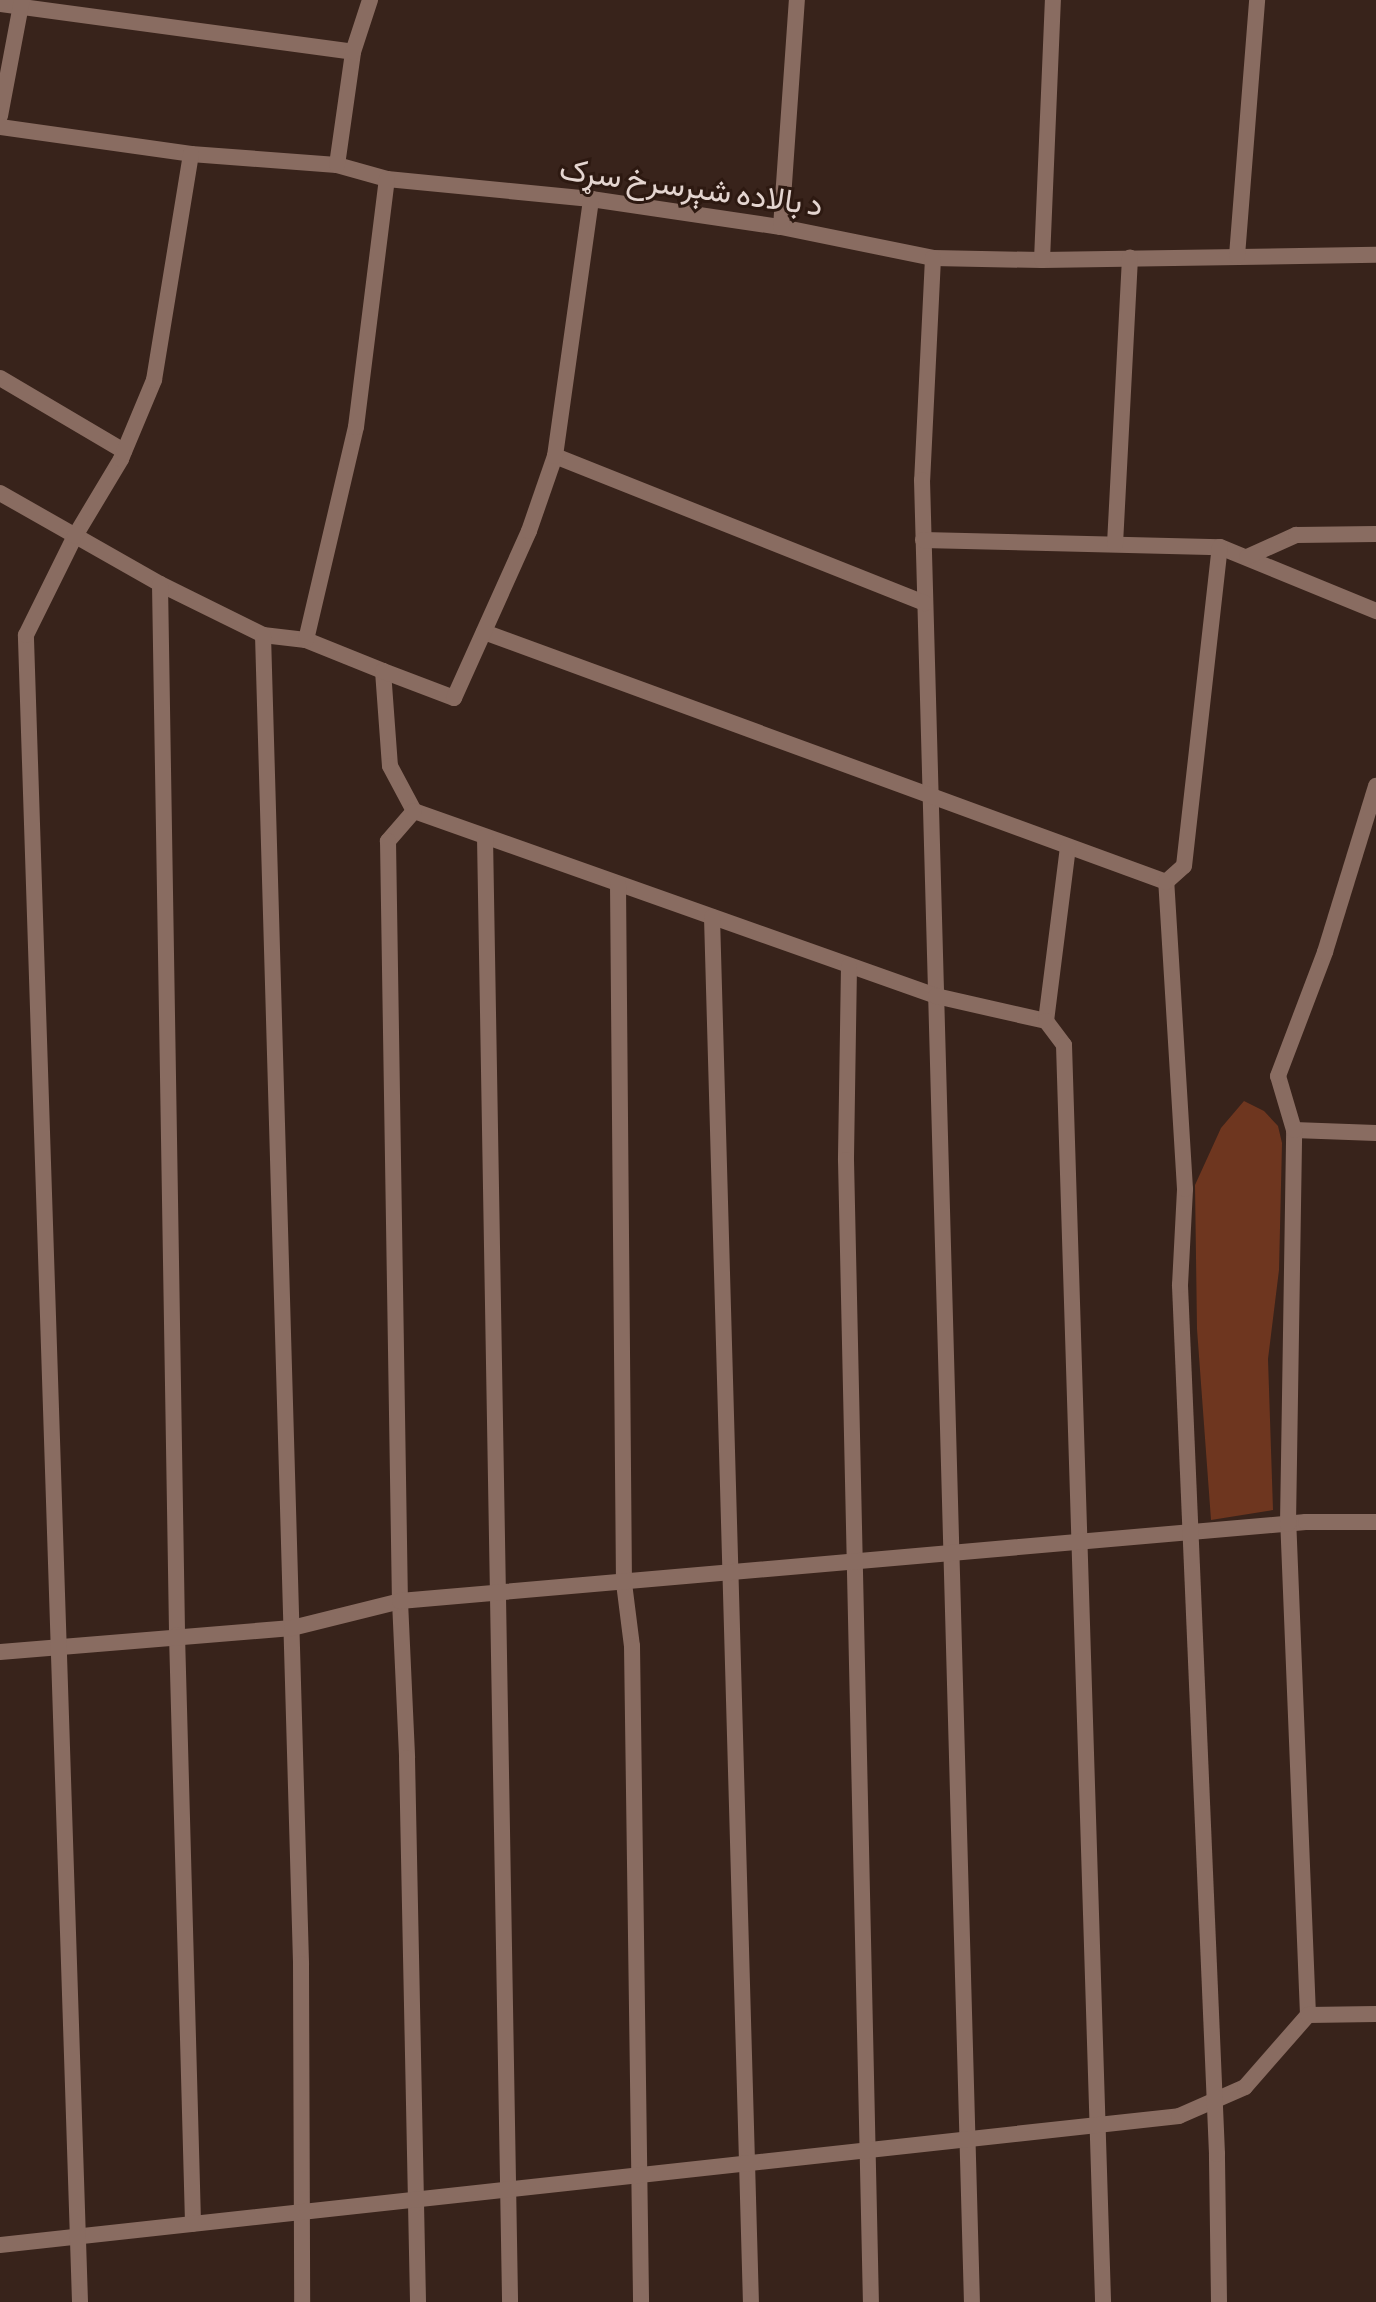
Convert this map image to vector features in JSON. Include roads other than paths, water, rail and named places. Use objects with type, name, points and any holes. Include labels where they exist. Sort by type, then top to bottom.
[{"type":"street","points":[[337,165],[353,52],[370,0]]},
{"type":"street","points":[[781,227],[797,0]]},
{"type":"street","points":[[1042,260],[1053,0]]},
{"type":"street","points":[[1237,256],[1257,0]]},
{"type":"street","points":[[0,4],[21,4],[353,52]]},
{"type":"street","points":[[0,116],[21,4]]},
{"type":"street","name":"د بالاده شېرسرخ سړک","points":[[0,127],[191,154],[337,165],[387,179],[591,199],[781,227],[933,258],[1042,260],[1376,255]]},
{"type":"street","points":[[80,2302],[26,635],[75,536],[124,451],[154,380],[191,154]]},
{"type":"street","points":[[306,640],[356,427],[387,179]]},
{"type":"street","points":[[0,493],[160,584],[263,635],[306,640],[454,698],[529,531],[555,456],[591,199]]},
{"type":"street","points":[[1115,544],[1130,257]]},
{"type":"street","points":[[933,258],[922,480],[923,540],[972,2302]]},
{"type":"street","points":[[0,378],[124,451]]},
{"type":"street","points":[[555,456],[925,603]]},
{"type":"street","points":[[1247,557],[1296,535],[1376,534]]},
{"type":"street","points":[[923,540],[1220,547],[1376,611]]},
{"type":"street","points":[[1166,882],[1184,866],[1220,547]]},
{"type":"street","points":[[160,584],[177,1635],[193,2224]]},
{"type":"street","points":[[484,632],[1166,882]]},
{"type":"street","points":[[263,635],[301,1964],[302,2302]]},
{"type":"street","points":[[383,671],[390,766],[414,811],[936,996],[1046,1021],[1064,1045],[1103,2302]]},
{"type":"street","points":[[0,2245],[1179,2116],[1245,2087],[1308,2015],[1288,1524],[1294,1130],[1278,1076],[1325,952],[1376,786]]},
{"type":"street","points":[[414,811],[388,841],[400,1601],[407,1773],[418,2302]]},
{"type":"street","points":[[485,837],[510,2302]]},
{"type":"street","points":[[1046,1021],[1068,847]]},
{"type":"street","points":[[1166,882],[1185,1189],[1180,1285],[1193,1532],[1207,1975],[1215,2100],[1219,2302]]},
{"type":"street","points":[[618,884],[624,1583],[632,1646],[641,2302]]},
{"type":"street","points":[[712,917],[751,2302]]},
{"type":"street","points":[[849,966],[846,1160],[871,2302]]},
{"type":"street","points":[[1294,1130],[1376,1133]]},
{"type":"street","points":[[0,1652],[177,1635],[292,1628],[400,1601],[1288,1524],[1376,1522]]},
{"type":"street","points":[[1308,2015],[1376,2014]]}]
